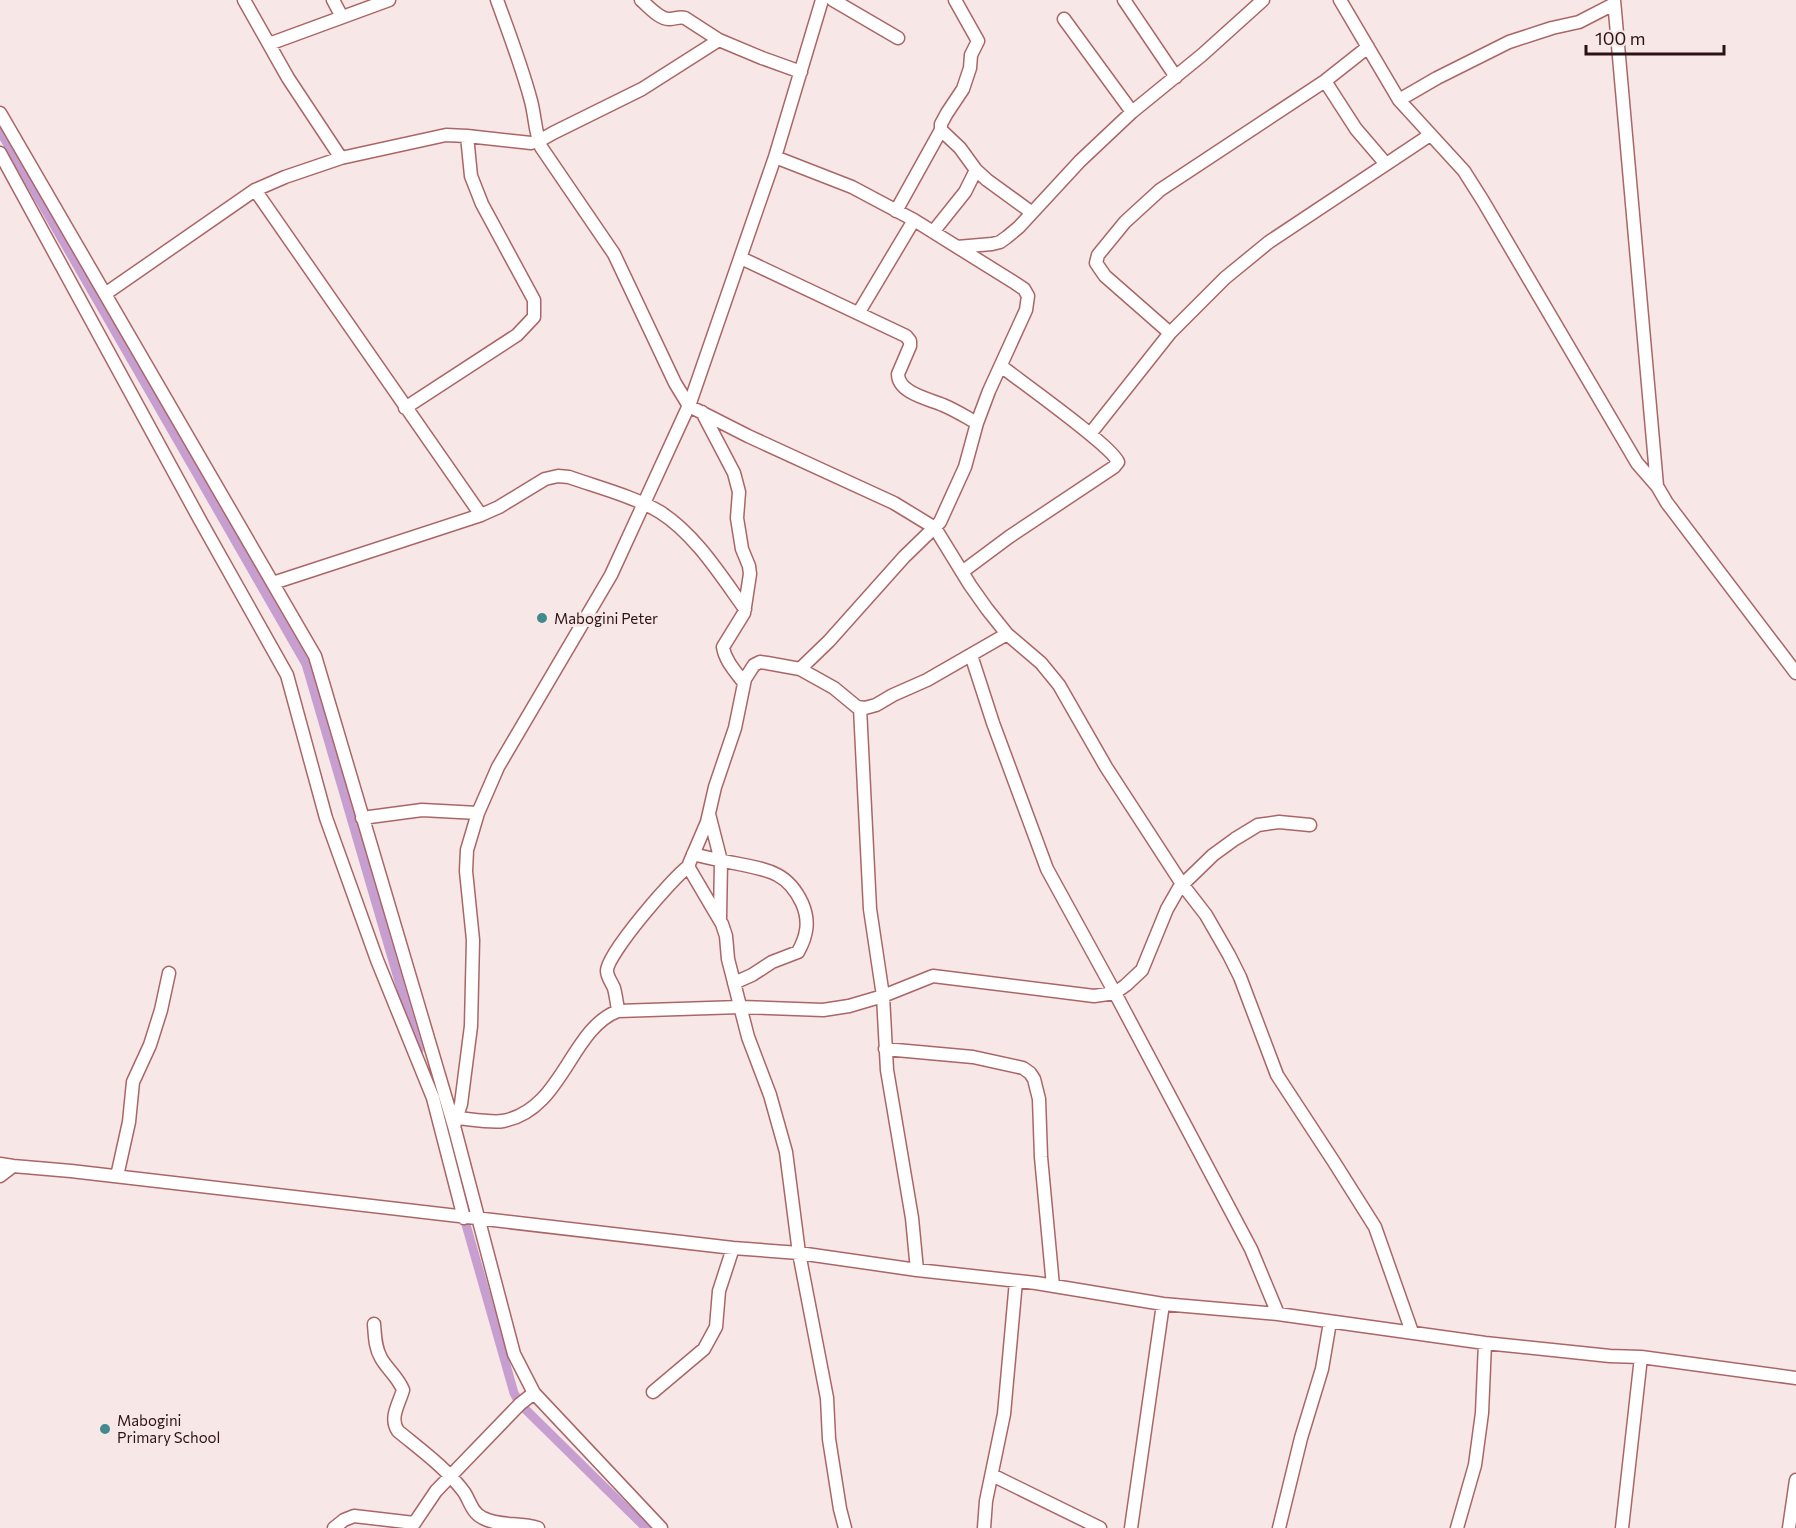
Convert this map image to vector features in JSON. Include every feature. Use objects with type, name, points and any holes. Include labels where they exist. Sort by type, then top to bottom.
[{"type":"street","points":[[244,0],[288,78],[341,158]]},
{"type":"street","points":[[333,0],[342,17]]},
{"type":"street","points":[[269,44],[389,0]]},
{"type":"street","points":[[497,0],[527,88],[539,141],[544,152],[614,254],[675,382],[689,406],[748,436],[894,503],[935,528],[987,609],[1007,634],[1041,663],[1059,685],[1093,746],[1182,884],[1206,915],[1234,965],[1277,1075],[1375,1227],[1412,1332]]},
{"type":"street","points":[[641,0],[662,17],[685,18],[719,40],[801,72]]},
{"type":"street","points":[[455,1122],[461,1104],[471,1026],[473,940],[466,871],[467,850],[478,813],[498,767],[611,575],[689,406],[775,158],[822,0]]},
{"type":"street","points":[[833,0],[897,38]]},
{"type":"street","points":[[896,211],[941,130],[946,113],[963,89],[970,68],[971,56],[978,41],[956,0]]},
{"type":"street","points":[[1124,0],[1176,77]]},
{"type":"street","points":[[957,247],[1000,242],[1019,227],[1080,161],[1132,112],[1202,55],[1263,0]]},
{"type":"street","points":[[1340,0],[1399,100],[1464,171],[1484,201],[1632,455],[1796,673]]},
{"type":"street","points":[[1399,100],[1509,42],[1579,22],[1614,2],[1657,486]]},
{"type":"street","points":[[1064,19],[1132,112]]},
{"type":"street","points":[[105,294],[255,190],[285,177],[341,158],[446,135],[531,143],[539,141],[552,132],[642,89],[719,40]]},
{"type":"street","points":[[1170,333],[1105,276],[1096,262],[1098,255],[1125,222],[1160,190],[1325,81],[1368,46]]},
{"type":"street","points":[[1325,81],[1356,129],[1386,164]]},
{"type":"street","points":[[0,113],[315,656],[455,1122],[514,1354],[534,1393],[661,1528]]},
{"type":"street","points":[[941,130],[960,148],[976,170],[1031,212]]},
{"type":"street","points":[[1090,434],[1170,333],[1246,259],[1430,135]]},
{"type":"street","points":[[405,408],[517,335],[534,317],[534,300],[482,204],[471,176],[467,136]]},
{"type":"street","points":[[0,153],[287,675],[326,818],[377,960],[433,1098],[464,1218]]},
{"type":"street","points":[[775,158],[852,187],[914,220],[1015,283],[1028,297],[1026,310],[989,391],[977,423],[965,467],[944,515],[935,528],[904,557],[829,641],[800,669]]},
{"type":"street","points":[[933,232],[965,192],[976,170]]},
{"type":"street","points":[[255,190],[481,515]]},
{"type":"street","points":[[859,312],[914,220]]},
{"type":"street","points":[[741,258],[904,334],[910,341],[898,379],[911,392],[977,423]]},
{"type":"street","points":[[962,572],[1117,464],[1118,460],[1090,434],[1001,366]]},
{"type":"street","points":[[702,412],[734,473],[739,492],[737,518],[742,549],[750,574],[745,609],[723,647],[731,667],[744,683]]},
{"type":"street","points":[[273,583],[481,515],[499,507],[545,479],[558,476],[569,477],[645,504],[661,513],[708,558],[745,609]]},
{"type":"street","points":[[618,1011],[616,997],[606,973],[608,965],[615,950],[626,936],[691,860],[709,813],[715,787],[735,728],[747,674],[757,663],[800,669],[834,688],[860,708],[876,705],[927,680],[1007,634]]},
{"type":"street","points":[[971,655],[1004,754],[1047,869],[1251,1249],[1278,1314]]},
{"type":"street","points":[[860,708],[870,909],[883,996],[887,1070],[912,1218],[917,1270]]},
{"type":"street","points":[[362,818],[423,810],[478,813]]},
{"type":"street","points":[[709,813],[721,861],[720,918]]},
{"type":"street","points":[[455,1122],[503,1121],[527,1112],[543,1099],[589,1034],[607,1016],[618,1011],[740,1007],[823,1010],[849,1006],[883,996],[933,976],[1094,996],[1115,993],[1126,986],[1142,970],[1167,909],[1182,884],[1235,838],[1258,825],[1279,822],[1310,825]]},
{"type":"street","points":[[691,860],[721,861],[765,869],[780,875],[799,895],[806,912],[806,936],[798,952],[772,962],[734,983]]},
{"type":"street","points":[[691,860],[720,918],[726,936],[726,949],[748,1037],[770,1095],[786,1152],[799,1253],[827,1398],[829,1439],[845,1528]]},
{"type":"street","points":[[117,1176],[129,1122],[133,1082],[159,1019],[169,974]]},
{"type":"street","points":[[885,1049],[973,1057],[1023,1068],[1030,1073],[1037,1087],[1040,1112],[1041,1157],[1053,1286]]},
{"type":"street","points":[[0,1164],[733,1248],[799,1253],[1053,1286],[1162,1304],[1278,1314],[1485,1343],[1641,1357],[1796,1378]]},
{"type":"street","points":[[0,1176],[13,1166]]},
{"type":"street","points":[[653,1392],[704,1349],[716,1327],[719,1292],[733,1248]]},
{"type":"street","points":[[984,1528],[986,1501],[1004,1414],[1016,1281]]},
{"type":"street","points":[[1131,1528],[1162,1304]]},
{"type":"street","points":[[1279,1528],[1301,1438],[1322,1370],[1330,1322]]},
{"type":"street","points":[[374,1324],[380,1357],[403,1390],[393,1423],[398,1431],[451,1475],[466,1494],[479,1517],[488,1521],[538,1528]]},
{"type":"street","points":[[1457,1528],[1475,1465],[1482,1413],[1485,1343]]},
{"type":"street","points":[[1622,1528],[1641,1357]]},
{"type":"street","points":[[334,1528],[354,1516],[413,1525],[436,1491],[520,1404],[534,1393]]},
{"type":"street","points":[[992,1475],[1100,1528]]},
{"type":"street","points":[[1789,1528],[1796,1480]]},
{"type":"waterway","points":[[0,131],[306,664],[419,1050]]},
{"type":"waterway","points":[[463,1214],[514,1393],[520,1404],[646,1528]]},
{"type":"place","name":"Mabogini Peter","points":[[542,618]]},
{"type":"place","name":"Mabogini Primary School","points":[[105,1429]]}]
